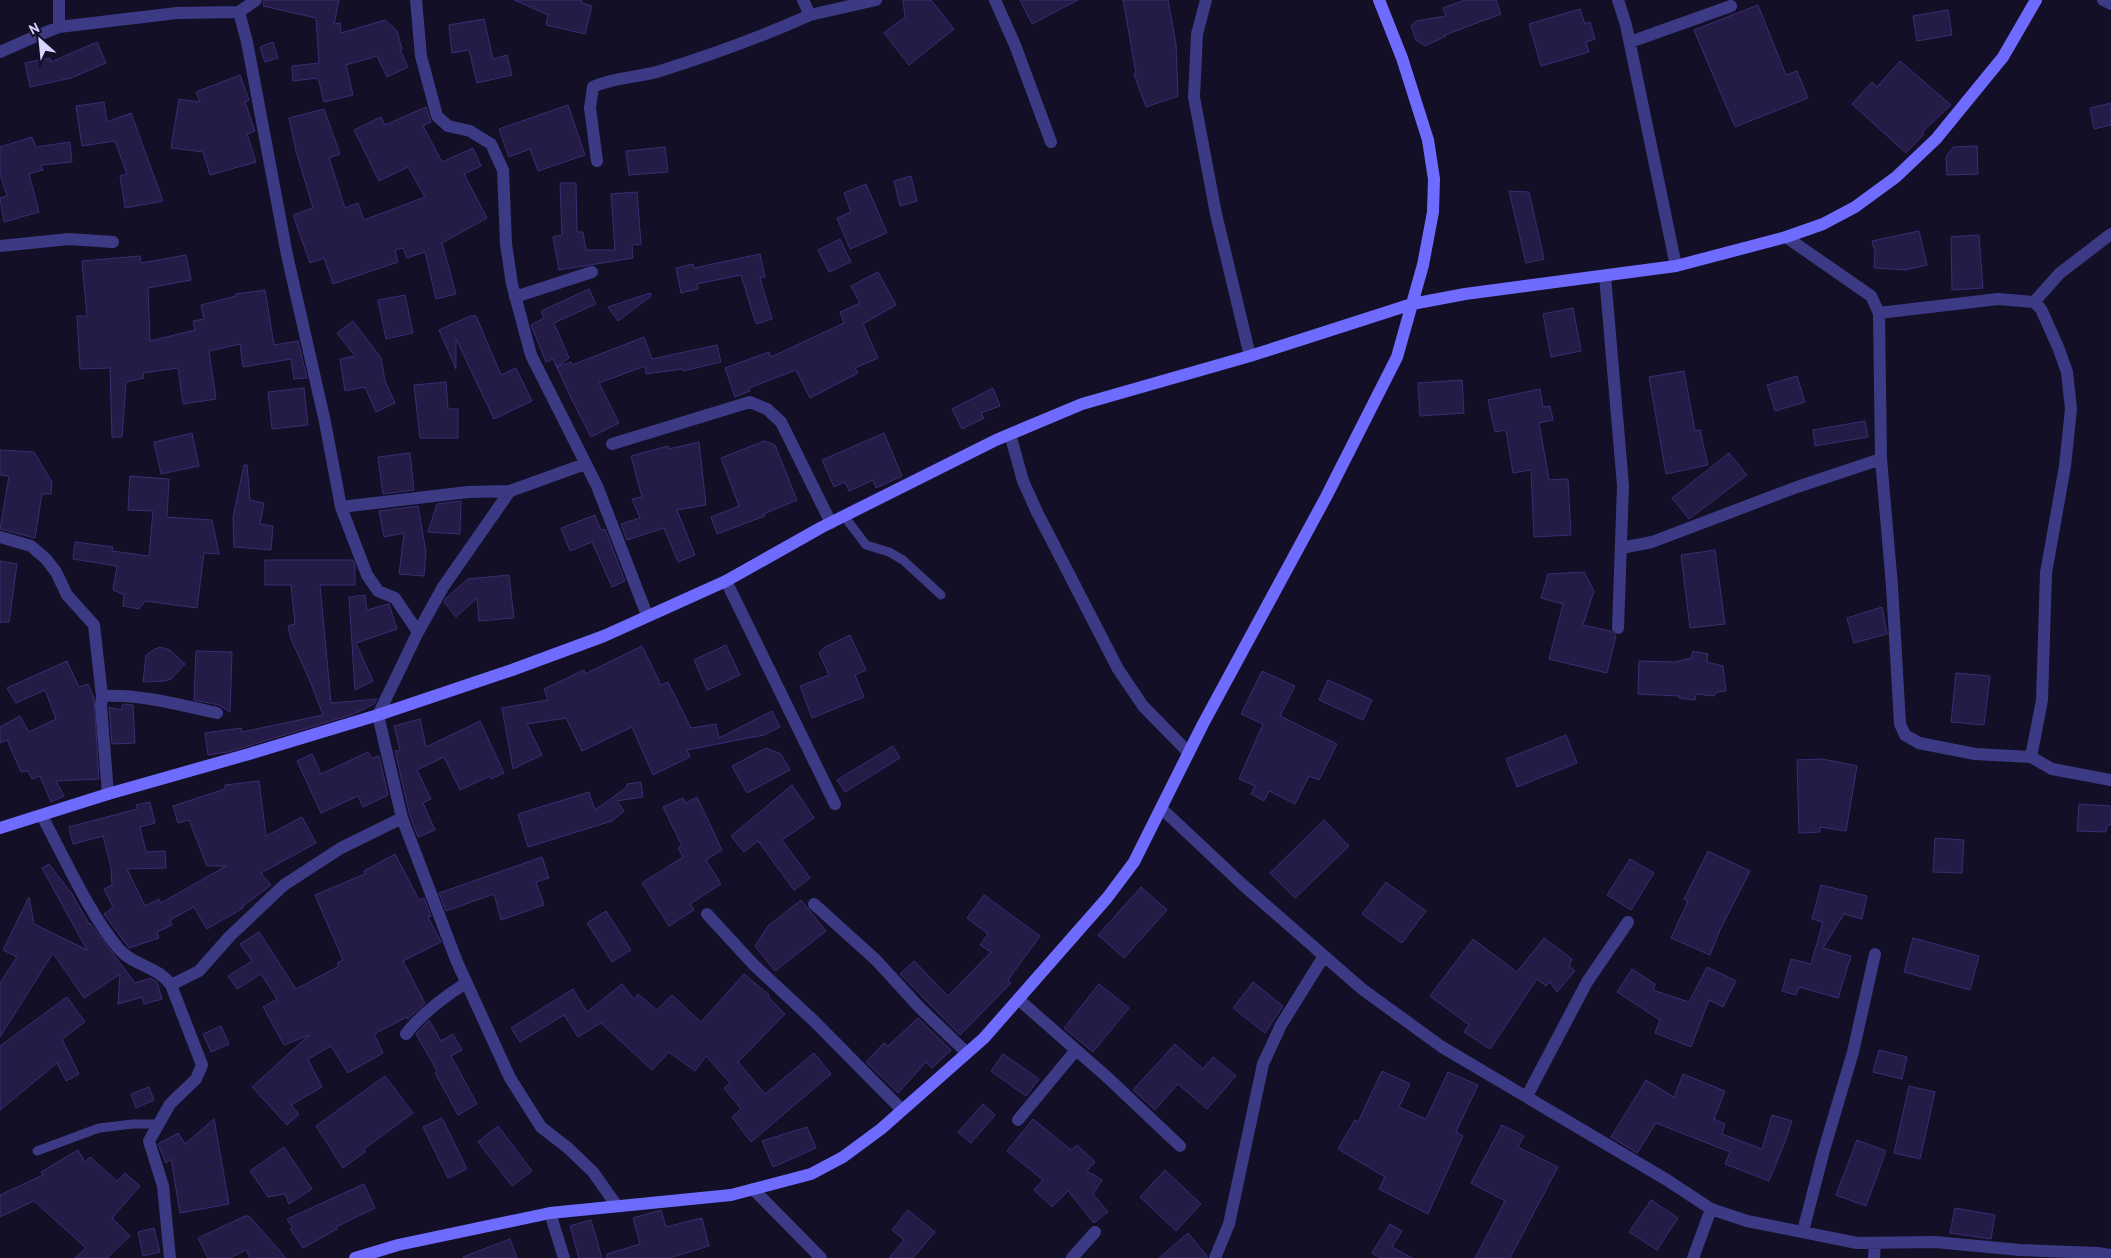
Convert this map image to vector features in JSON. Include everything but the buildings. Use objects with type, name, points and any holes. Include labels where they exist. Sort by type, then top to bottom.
[{"type":"street","points":[[59,0],[60,28]]},
{"type":"street","points":[[0,52],[60,28],[177,13],[239,12],[256,0]]},
{"type":"street","points":[[416,0],[422,56],[437,116],[448,126],[470,131],[491,144],[503,170],[506,244],[515,297],[531,355],[597,486],[647,615]]},
{"type":"street","points":[[803,0],[810,15]]},
{"type":"street","points":[[597,161],[590,108],[593,88],[605,82],[657,72],[766,35],[810,15],[876,0]]},
{"type":"street","points":[[995,0],[1051,142]]},
{"type":"street","points":[[1206,0],[1197,34],[1194,97],[1214,206],[1250,356]]},
{"type":"street","points":[[355,1258],[550,1213],[732,1195],[812,1174],[843,1158],[881,1129],[984,1038],[1107,898],[1134,862],[1188,752],[1326,497],[1397,357],[1423,265],[1433,212],[1434,178],[1428,140],[1402,58],[1379,0]]},
{"type":"street","points":[[1618,0],[1630,42],[1676,266]]},
{"type":"street","points":[[0,828],[108,794],[378,715],[512,670],[604,636],[726,581],[844,516],[1010,434],[1082,404],[1250,356],[1412,304],[1465,294],[1676,266],[1786,237],[1823,224],[1855,207],[1902,171],[1936,139],[2003,57],[2036,0]]},
{"type":"street","points":[[2103,0],[2111,4]]},
{"type":"street","points":[[1630,42],[1731,6]]},
{"type":"street","points":[[239,12],[247,42],[287,255],[325,422],[341,506],[367,575],[378,591],[395,598],[418,632]]},
{"type":"street","points":[[2034,302],[2060,273],[2111,234]]},
{"type":"street","points":[[1786,237],[1871,296],[1879,313],[1881,459],[1892,586],[1900,724],[1906,735],[1919,743],[1975,754],[2030,757],[2052,769],[2111,780]]},
{"type":"street","points":[[0,246],[69,239],[112,242]]},
{"type":"street","points":[[515,297],[592,272]]},
{"type":"street","points":[[1605,276],[1623,486],[1618,628]]},
{"type":"street","points":[[1879,313],[1998,299],[2034,302],[2041,309],[2058,346],[2067,372],[2071,409],[2064,466],[2046,573],[2042,700],[2030,757]]},
{"type":"street","points":[[612,444],[750,402],[767,409],[781,422],[830,524]]},
{"type":"street","points":[[1010,434],[1023,481],[1037,512],[1118,669],[1143,706],[1188,752]]},
{"type":"street","points":[[1621,548],[1652,542],[1797,487],[1881,459]]},
{"type":"street","points":[[341,506],[468,492],[510,491],[585,464]]},
{"type":"street","points":[[510,491],[443,587],[418,632],[378,715],[402,818],[466,983],[510,1078],[541,1127],[568,1148],[593,1172],[617,1206]]},
{"type":"street","points":[[0,537],[31,546],[46,558],[56,572],[67,595],[94,625],[102,696],[101,706],[108,794]]},
{"type":"street","points":[[726,581],[835,804]]},
{"type":"street","points":[[102,696],[118,695],[152,700],[217,713]]},
{"type":"street","points":[[1161,808],[1243,885],[1324,956],[1362,988],[1442,1047],[1667,1180],[1712,1210],[1747,1221],[1857,1243],[1935,1242],[2020,1250],[2097,1252],[2111,1255]]},
{"type":"street","points":[[42,816],[95,913],[119,950],[136,962],[157,971],[171,985],[202,1066],[196,1080],[170,1104],[149,1141],[162,1186],[170,1258]]},
{"type":"street","points":[[171,985],[199,971],[230,936],[284,884],[341,848],[402,818]]},
{"type":"street","points":[[814,904],[876,960],[920,1008],[967,1053]]},
{"type":"street","points":[[707,914],[753,964],[815,1022],[902,1110]]},
{"type":"street","points":[[1527,1096],[1587,982],[1628,922]]},
{"type":"street","points":[[1803,1232],[1824,1150],[1853,1052],[1875,954]]},
{"type":"street","points":[[1215,1258],[1229,1224],[1263,1064],[1281,1025],[1324,956]]},
{"type":"street","points":[[406,1034],[415,1022],[446,995],[466,983]]},
{"type":"street","points":[[1018,999],[1180,1146]]},
{"type":"street","points":[[1018,1120],[1076,1050]]},
{"type":"street","points":[[753,1189],[821,1258]]},
{"type":"street","points":[[1692,1258],[1712,1210]]},
{"type":"street","points":[[550,1213],[564,1258]]},
{"type":"street","points":[[1072,1258],[1095,1232]]},
{"type":"street","points":[[1874,1243],[1874,1258]]},
{"type":"lane","points":[[844,516],[866,545],[890,552],[903,560],[941,595]]},
{"type":"lane","points":[[37,1152],[99,1128],[132,1124],[158,1124]]}]
